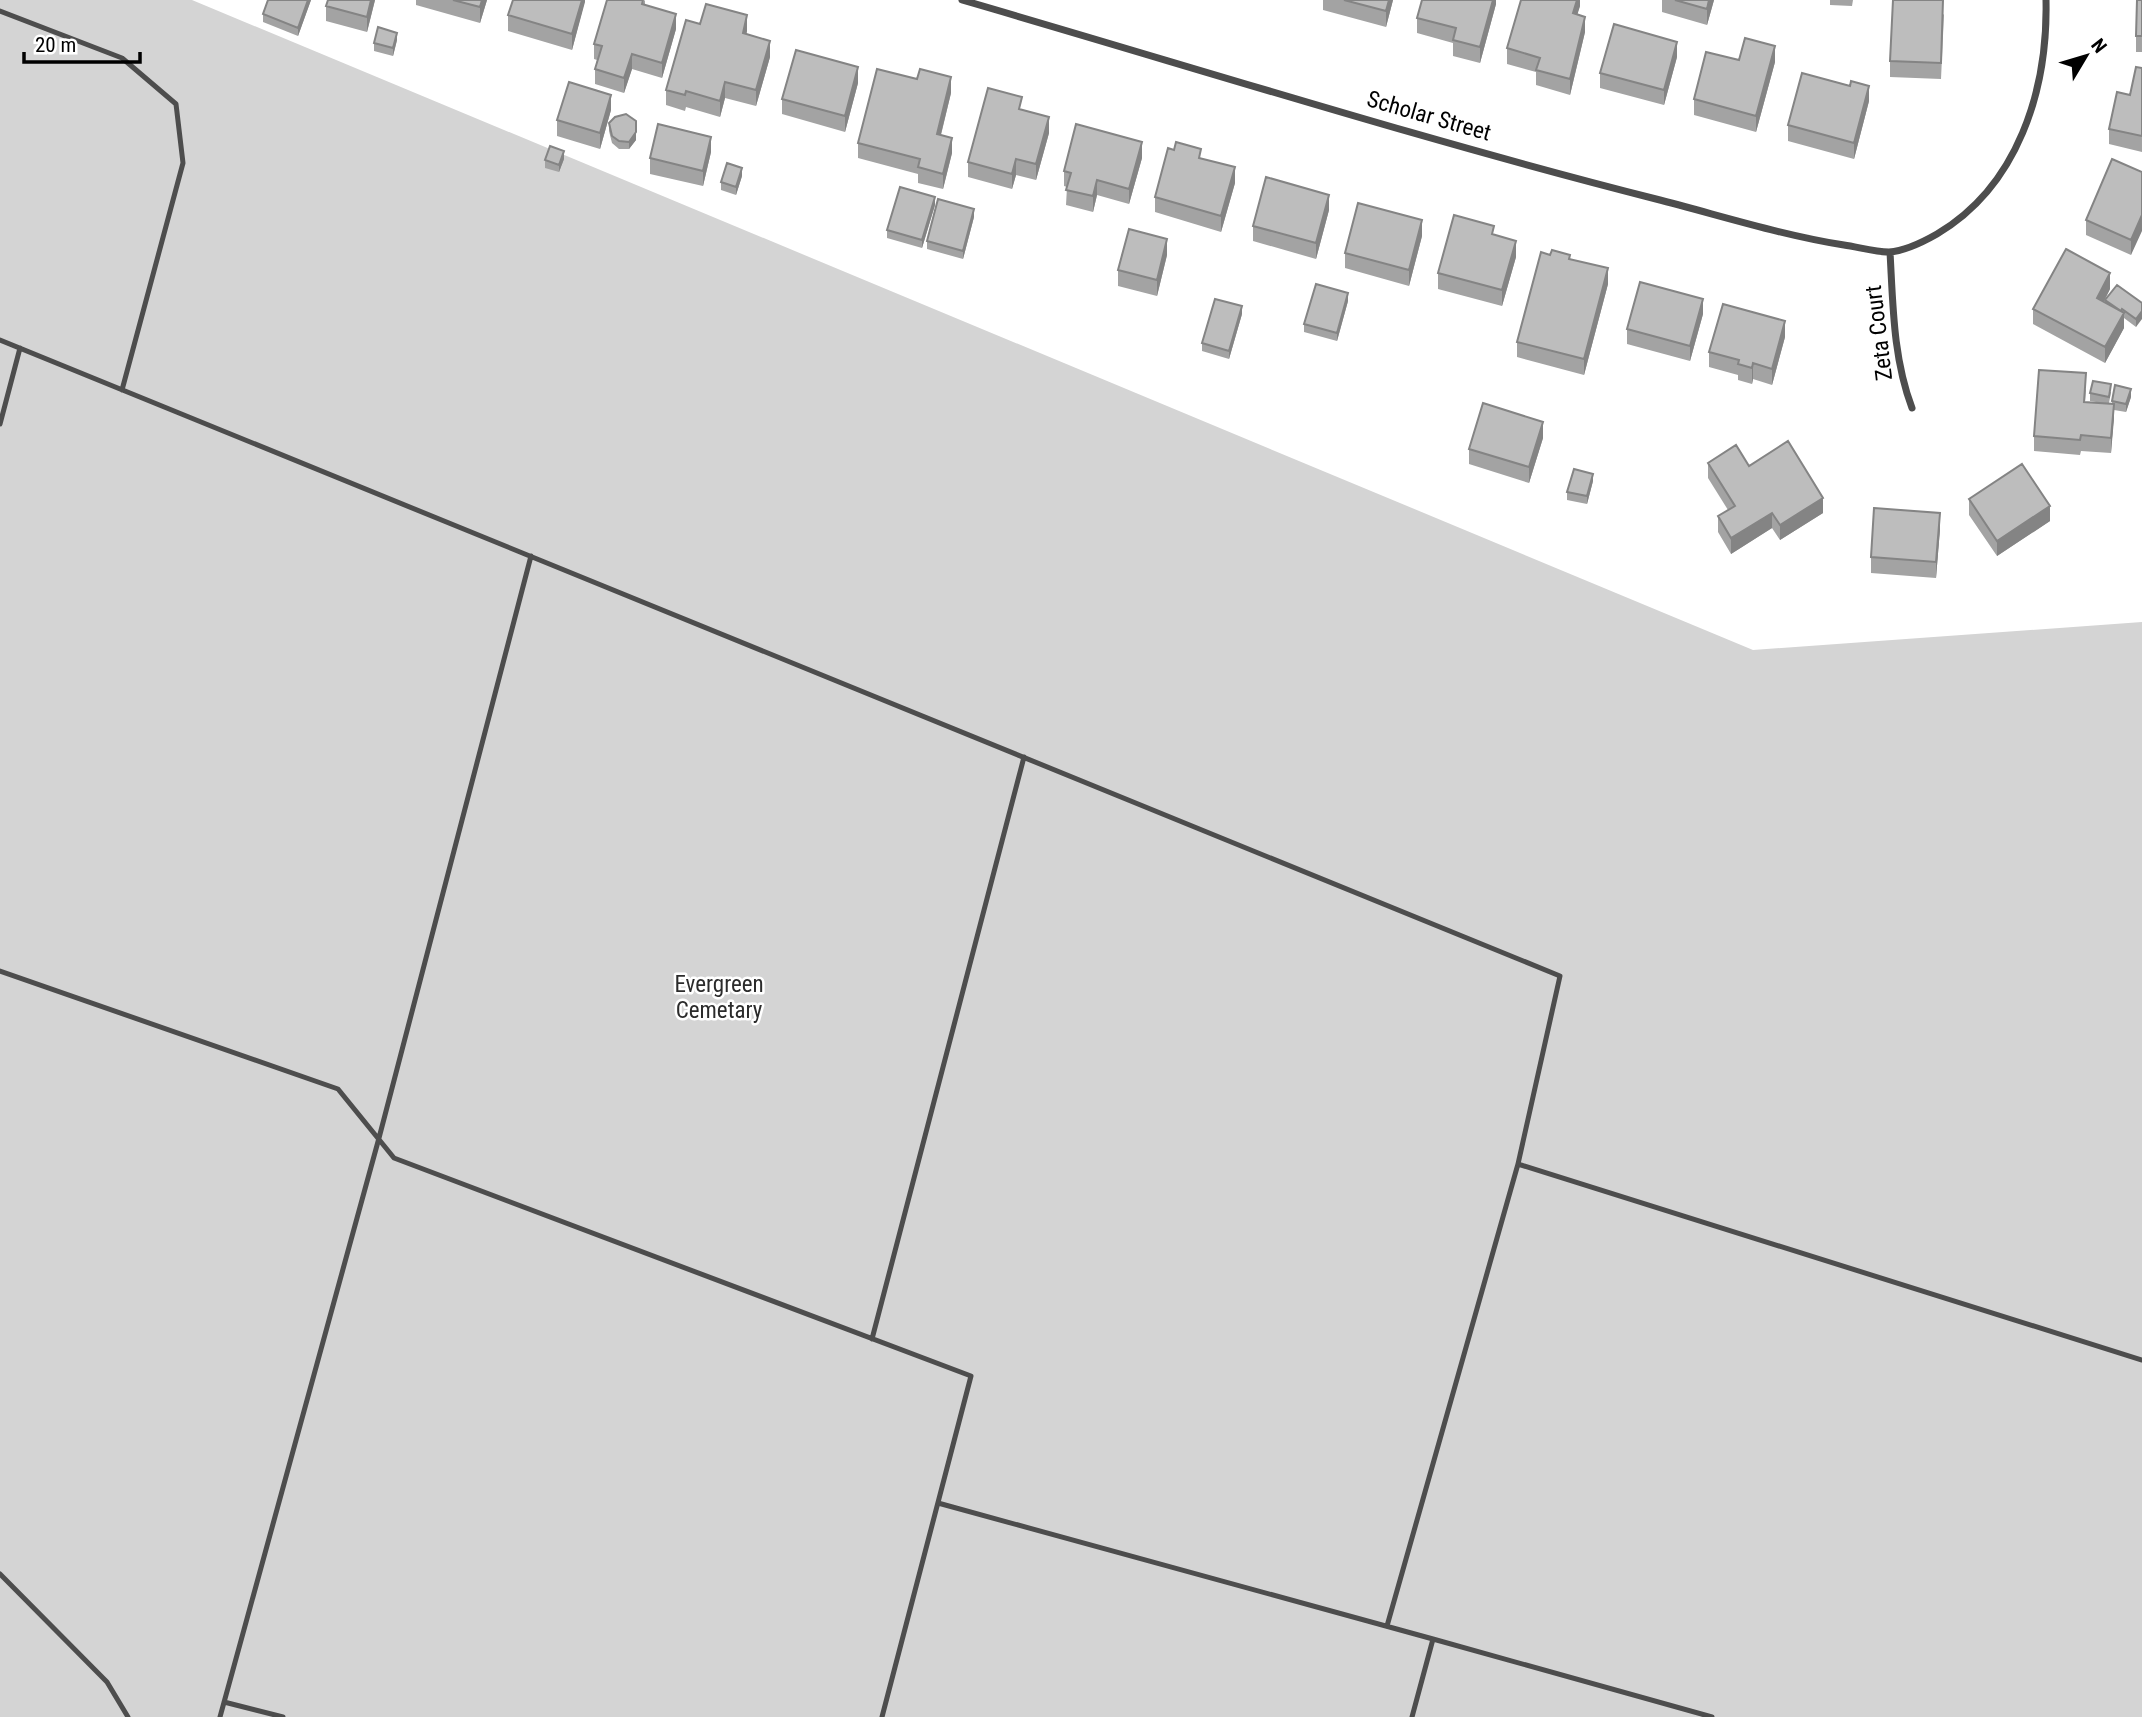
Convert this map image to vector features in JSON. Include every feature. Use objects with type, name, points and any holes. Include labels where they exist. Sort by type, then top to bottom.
[{"type":"street","name":"Scholar Street","points":[[962,0],[1563,176],[1818,241],[1890,252]]},
{"type":"street","points":[[1890,252],[1919,244],[1946,228],[1973,207],[2003,173],[2028,119],[2040,73],[2046,0]]},
{"type":"street","name":"Zeta Court","points":[[1890,252],[1895,335],[1903,384],[1912,408]]},
{"type":"lane","points":[[0,11],[122,58],[176,104],[183,163],[122,390]]},
{"type":"lane","points":[[0,340],[1560,976],[1518,1164],[1387,1626]]},
{"type":"lane","points":[[0,424],[20,348]]},
{"type":"lane","points":[[220,1717],[379,1139],[531,556]]},
{"type":"lane","points":[[872,1339],[1024,757]]},
{"type":"lane","points":[[0,971],[338,1089],[394,1158],[971,1376],[882,1717]]},
{"type":"lane","points":[[1518,1164],[2142,1360]]},
{"type":"lane","points":[[938,1503],[1713,1717]]},
{"type":"lane","points":[[0,1574],[107,1682],[128,1717]]},
{"type":"lane","points":[[1412,1717],[1433,1639]]},
{"type":"lane","points":[[224,1702],[283,1717]]},
{"type":"green space","name":"Evergreen Cemetary","points":[[0,0],[192,0],[1753,650],[2142,622],[2142,1717],[0,1717]]},
{"type":"building","points":[[268,0],[308,0],[298,28],[263,14]]},
{"type":"building","points":[[328,0],[371,0],[367,17],[326,6]]},
{"type":"building","points":[[453,0],[482,0],[480,7]]},
{"type":"building","points":[[513,0],[582,0],[572,34],[508,15]]},
{"type":"building","points":[[607,0],[643,0],[642,4],[676,14],[662,63],[632,54],[624,78],[595,69],[602,46],[594,44]]},
{"type":"building","points":[[1344,0],[1389,0],[1386,11]]},
{"type":"building","points":[[1422,0],[1493,0],[1480,47],[1453,40],[1456,28],[1417,18]]},
{"type":"building","points":[[1521,0],[1577,0],[1573,13],[1585,17],[1570,79],[1536,70],[1540,58],[1507,48]]},
{"type":"building","points":[[1675,0],[1709,0],[1707,9]]},
{"type":"building","points":[[1893,0],[1943,0],[1941,63],[1890,61]]},
{"type":"building","points":[[2137,0],[2142,0],[2142,36],[2136,36]]},
{"type":"building","points":[[706,4],[747,15],[743,33],[770,41],[756,90],[725,82],[720,101],[686,91],[685,95],[666,90],[686,20],[700,24]]},
{"type":"building","points":[[1614,24],[1677,42],[1664,90],[1600,73]]},
{"type":"building","points":[[378,27],[397,33],[393,48],[374,43]]},
{"type":"building","points":[[1745,38],[1775,46],[1756,116],[1694,99],[1706,52],[1739,60]]},
{"type":"building","points":[[796,50],[858,67],[845,116],[782,99]]},
{"type":"building","points":[[2136,67],[2142,68],[2142,136],[2109,129],[2117,92],[2130,95]]},
{"type":"building","points":[[877,69],[917,79],[920,69],[951,77],[937,134],[952,138],[943,174],[918,167],[920,159],[858,143]]},
{"type":"building","points":[[1802,73],[1850,86],[1851,81],[1869,86],[1854,143],[1788,125]]},
{"type":"building","points":[[569,82],[611,95],[600,133],[557,120]]},
{"type":"building","points":[[988,88],[1022,97],[1019,109],[1049,117],[1036,164],[1016,159],[1012,174],[968,162]]},
{"type":"building","points":[[626,114],[636,121],[636,132],[629,142],[619,141],[612,136],[609,123],[615,117]]},
{"type":"building","points":[[658,124],[711,137],[703,171],[650,158]]},
{"type":"building","points":[[1076,124],[1142,142],[1129,189],[1097,180],[1093,196],[1066,190],[1071,173],[1064,171]]},
{"type":"building","points":[[1176,142],[1201,149],[1199,158],[1235,167],[1221,216],[1155,197],[1168,148],[1174,150]]},
{"type":"building","points":[[550,146],[564,151],[559,165],[545,160]]},
{"type":"building","points":[[2112,159],[2142,172],[2142,215],[2131,240],[2086,220]]},
{"type":"building","points":[[727,163],[742,168],[736,187],[721,182]]},
{"type":"building","points":[[1266,177],[1329,195],[1316,243],[1253,226]]},
{"type":"building","points":[[900,187],[935,197],[922,240],[887,230]]},
{"type":"building","points":[[938,199],[974,209],[963,251],[927,241]]},
{"type":"building","points":[[1358,203],[1422,220],[1409,270],[1345,253]]},
{"type":"building","points":[[1454,215],[1494,226],[1492,234],[1516,241],[1502,290],[1438,273]]},
{"type":"building","points":[[1129,229],[1167,239],[1157,280],[1118,270]]},
{"type":"building","points":[[2066,249],[2110,273],[2097,298],[2124,313],[2105,347],[2033,309]]},
{"type":"building","points":[[1552,250],[1570,255],[1569,259],[1608,268],[1584,359],[1517,342],[1541,252],[1550,255]]},
{"type":"building","points":[[1640,282],[1703,299],[1690,346],[1627,329]]},
{"type":"building","points":[[1316,284],[1348,293],[1337,333],[1304,324]]},
{"type":"building","points":[[2117,285],[2142,303],[2142,311],[2136,319],[2105,300]]},
{"type":"building","points":[[1215,299],[1242,306],[1229,351],[1202,343]]},
{"type":"building","points":[[1723,304],[1785,321],[1772,369],[1753,363],[1752,368],[1738,364],[1739,360],[1709,352]]},
{"type":"building","points":[[2039,370],[2086,373],[2084,402],[2114,404],[2111,438],[2081,435],[2080,440],[2034,436]]},
{"type":"building","points":[[2093,381],[2111,384],[2109,397],[2090,393]]},
{"type":"building","points":[[2115,385],[2131,389],[2126,404],[2112,401]]},
{"type":"building","points":[[1483,403],[1543,422],[1529,467],[1469,449]]},
{"type":"building","points":[[1788,441],[1823,498],[1780,525],[1772,513],[1731,538],[1718,516],[1735,506],[1708,463],[1736,445],[1749,466]]},
{"type":"building","points":[[2022,464],[2050,506],[1997,541],[1969,499]]},
{"type":"building","points":[[1574,469],[1593,474],[1587,496],[1567,492]]},
{"type":"building","points":[[1874,508],[1940,513],[1936,562],[1871,557]]}]
